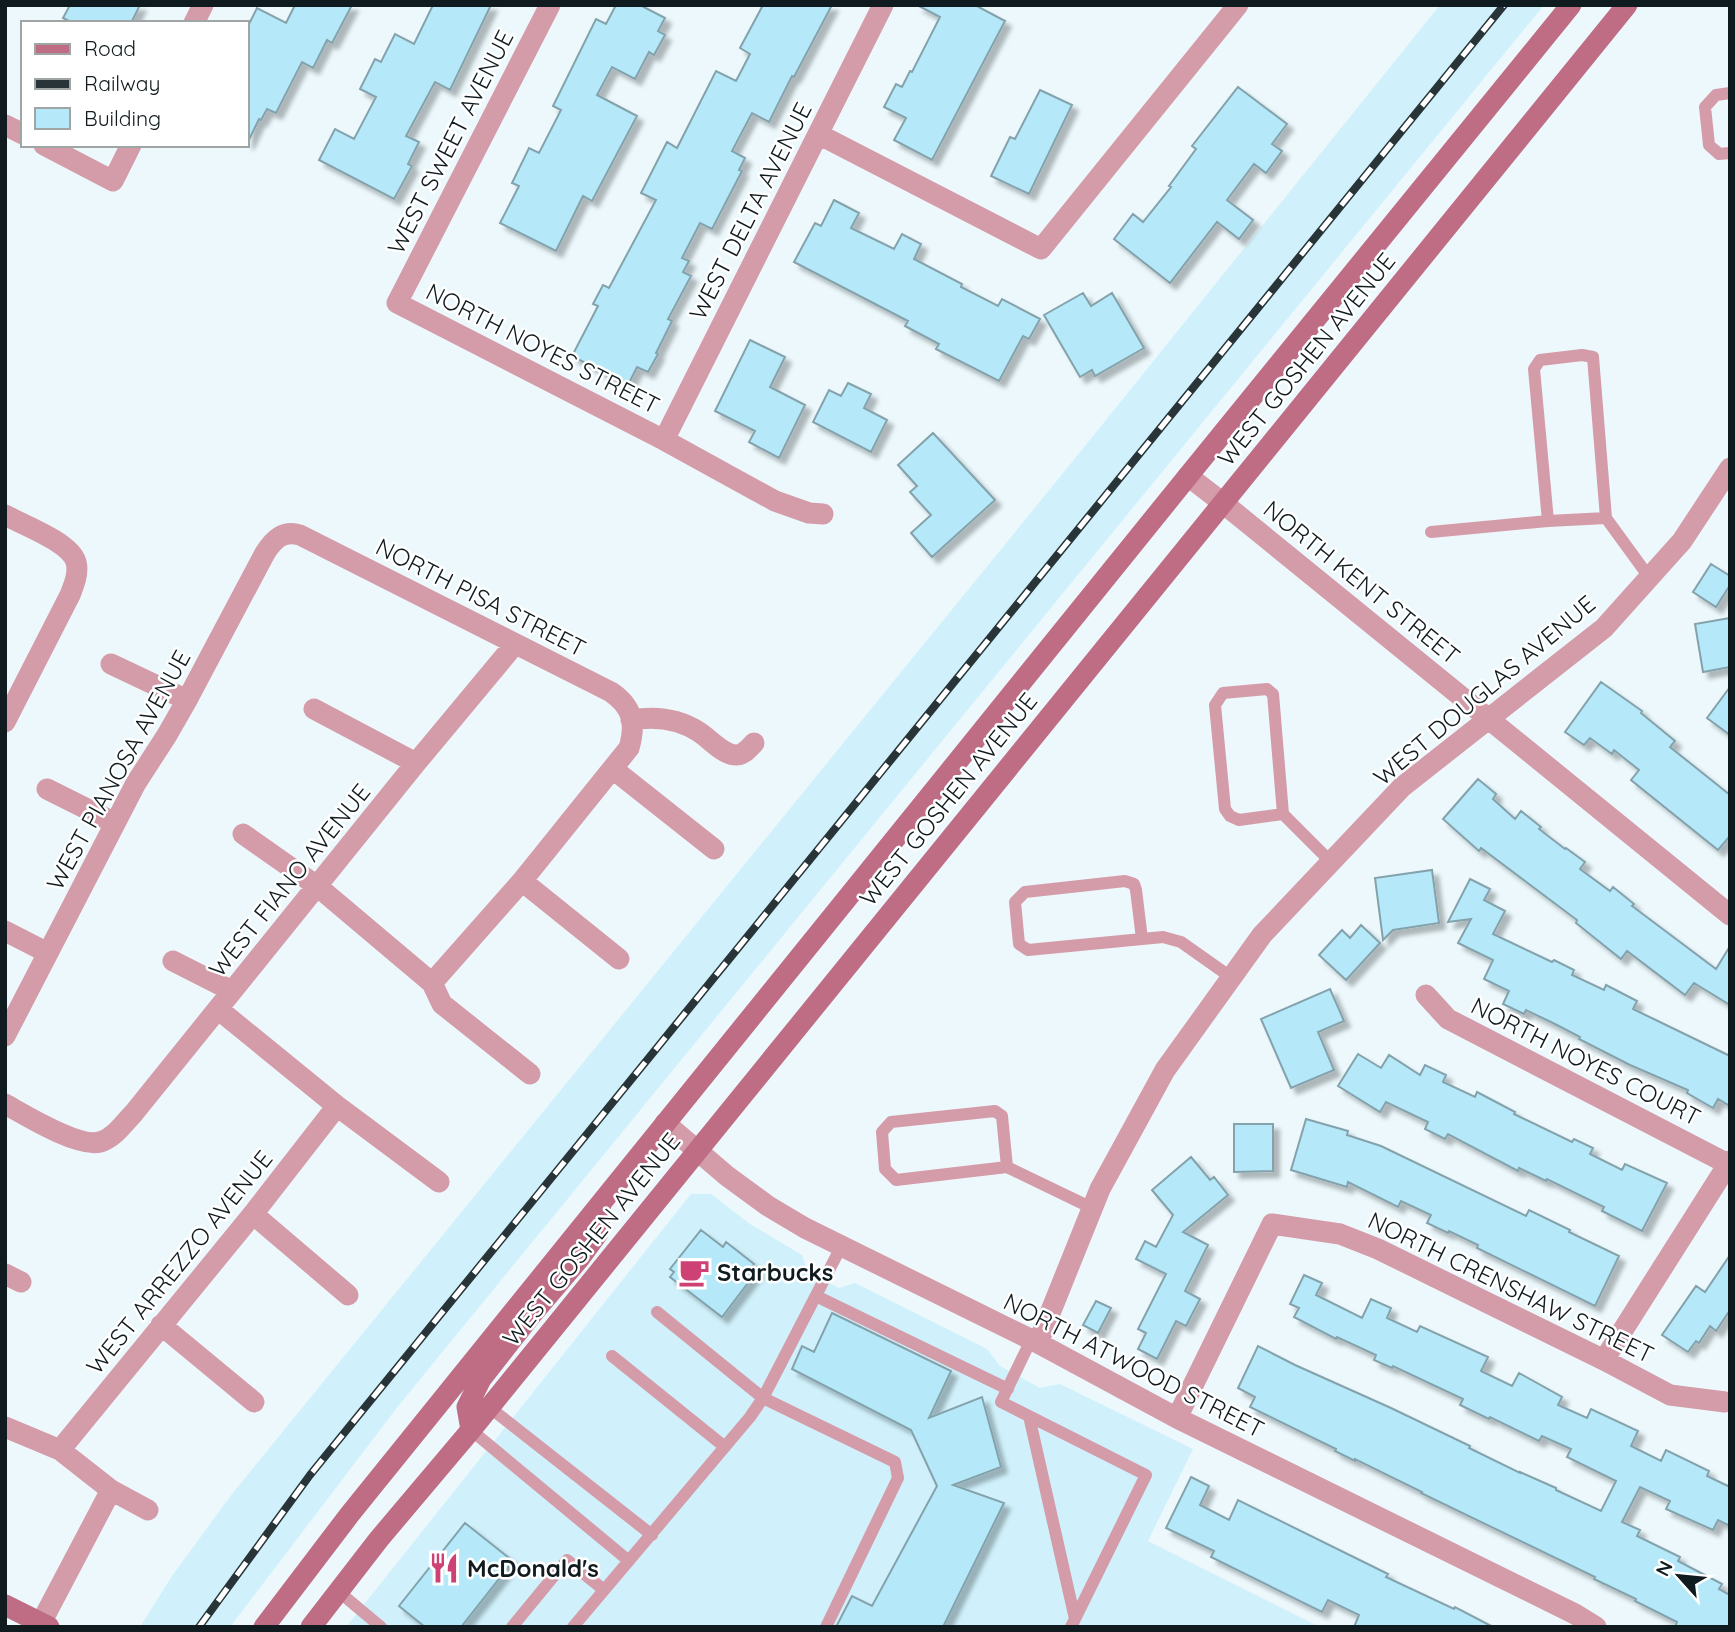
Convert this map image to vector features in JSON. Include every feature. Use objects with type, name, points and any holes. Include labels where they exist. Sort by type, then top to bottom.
[{"type":"main road","name":"WEST GOSHEN AVENUE","points":[[264,1627],[350,1514],[665,1123],[1571,5]]},
{"type":"main road","name":"WEST GOSHEN AVENUE","points":[[311,1627],[1627,5]]},
{"type":"main road","points":[[471,1430],[467,1407],[481,1379],[598,1233],[601,1203]]},
{"type":"main road","points":[[5,1605],[45,1625]]},
{"type":"street","points":[[195,21],[203,5]]},
{"type":"street","name":"WEST SWEET AVENUE","points":[[397,303],[550,5]]},
{"type":"street","name":"WEST DELTA AVENUE","points":[[664,440],[883,5]]},
{"type":"street","points":[[818,134],[1041,249],[1238,5]]},
{"type":"street","points":[[5,125],[21,133]]},
{"type":"street","points":[[48,147],[113,181],[130,147]]},
{"type":"street","name":"NORTH NOYES STREET","points":[[397,303],[664,440]]},
{"type":"street","points":[[664,440],[775,501],[810,513],[822,514]]},
{"type":"street","name":"WEST DOUGLAS AVENUE","points":[[1035,1342],[1100,1189],[1165,1070],[1262,935],[1402,787],[1604,628],[1682,541],[1730,468]]},
{"type":"street","name":"NORTH KENT STREET","points":[[1188,476],[1730,915]]},
{"type":"street","points":[[5,515],[61,544],[76,562],[76,578],[70,595],[5,722]]},
{"type":"street","name":"NORTH PISA STREET","points":[[283,534],[300,535],[611,692],[628,707],[632,727]]},
{"type":"street","name":"WEST PIANOSA AVENUE","points":[[5,1036],[136,783],[187,701],[265,553],[272,542],[283,534]]},
{"type":"street","name":"WEST FIANO AVENUE","points":[[5,1104],[83,1142],[99,1143],[114,1134],[515,644]]},
{"type":"street","points":[[111,664],[187,701]]},
{"type":"street","points":[[314,709],[416,763]]},
{"type":"street","points":[[432,983],[522,881],[613,769],[629,748],[632,727],[646,718],[675,721],[698,731],[733,755],[746,751],[754,743]]},
{"type":"street","points":[[613,769],[713,849]]},
{"type":"street","points":[[47,789],[115,823]]},
{"type":"street","points":[[243,834],[317,886],[432,983],[442,1004],[530,1074]]},
{"type":"street","points":[[522,881],[619,959]]},
{"type":"street","points":[[5,930],[48,953]]},
{"type":"street","points":[[173,961],[232,991]]},
{"type":"street","name":"NORTH NOYES COURT","points":[[1426,995],[1448,1020],[1729,1163]]},
{"type":"street","points":[[218,1009],[337,1106],[439,1182]]},
{"type":"street","name":"WEST ARREZZO AVENUE","points":[[60,1450],[253,1214],[337,1106]]},
{"type":"street","name":"NORTH ATWOOD STREET","points":[[665,1123],[727,1176],[768,1206],[841,1247],[1035,1342],[1177,1418],[1575,1614],[1596,1627]]},
{"type":"street","points":[[1604,1360],[1729,1163]]},
{"type":"street","points":[[253,1214],[348,1295]]},
{"type":"street","name":"NORTH CRENSHAW STREET","points":[[1177,1418],[1272,1224],[1340,1234],[1378,1249],[1670,1395],[1725,1402]]},
{"type":"street","points":[[161,1325],[254,1402]]},
{"type":"street","points":[[5,1427],[60,1450],[111,1490],[148,1510]]},
{"type":"street","points":[[45,1625],[58,1589],[111,1490]]},
{"type":"lane","points":[[1730,93],[1716,95],[1705,107],[1709,145],[1718,154],[1730,153]]},
{"type":"lane","points":[[1548,521],[1534,369],[1540,360],[1581,355],[1592,357],[1606,518],[1649,577]]},
{"type":"lane","points":[[1431,532],[1606,518]]},
{"type":"lane","points":[[1283,814],[1240,820],[1230,816],[1225,808],[1214,705],[1223,692],[1267,689],[1273,694],[1283,814],[1331,862]]},
{"type":"lane","points":[[1142,939],[1136,890],[1134,884],[1125,881],[1025,892],[1015,902],[1020,944],[1028,950],[1164,937],[1181,942],[1232,978]]},
{"type":"lane","points":[[1007,1167],[1002,1116],[995,1111],[891,1122],[882,1132],[885,1169],[896,1180],[1007,1167],[1092,1208]]},
{"type":"lane","points":[[573,1627],[764,1398],[841,1247]]},
{"type":"lane","points":[[816,1296],[1008,1389]]},
{"type":"lane","points":[[657,1312],[764,1398],[895,1462],[898,1478],[826,1627]]},
{"type":"lane","points":[[1035,1342],[1002,1402],[1146,1475],[1073,1623]]},
{"type":"lane","points":[[612,1356],[725,1447]]},
{"type":"lane","points":[[489,1407],[652,1535]]},
{"type":"lane","points":[[1029,1416],[1073,1623]]},
{"type":"lane","points":[[471,1430],[629,1561]]},
{"type":"lane","points":[[512,1627],[567,1560],[604,1590]]},
{"type":"lane","points":[[338,1591],[381,1627]]},
{"type":"shaded area","points":[[1440,5],[1544,5],[399,1405],[230,1627],[140,1627],[172,1576],[232,1494],[1081,451]]},
{"type":"shaded area","points":[[691,1194],[711,1194],[750,1224],[802,1255],[807,1271],[839,1288],[855,1283],[987,1349],[1000,1366],[1040,1388],[1060,1384],[1193,1449],[1148,1541],[1320,1627],[346,1627]]},
{"type":"building","points":[[70,5],[140,5],[132,21],[69,21],[63,18]]},
{"type":"building","points":[[295,5],[352,5],[332,43],[327,40],[313,68],[302,62],[276,113],[267,109],[248,142],[248,26],[257,8],[286,23]]},
{"type":"building","points":[[433,5],[491,5],[450,90],[435,82],[406,136],[419,142],[408,164],[412,166],[394,199],[319,160],[335,129],[354,139],[376,97],[360,89],[375,59],[381,62],[395,34],[414,44]]},
{"type":"building","points":[[616,5],[640,5],[665,18],[658,31],[665,35],[654,55],[649,52],[635,79],[612,67],[597,95],[637,116],[592,201],[583,196],[556,251],[500,223],[519,186],[512,183],[529,148],[539,153],[561,110],[553,106],[596,19],[606,24]]},
{"type":"building","points":[[763,5],[832,5],[769,122],[752,113],[732,151],[745,158],[739,170],[742,171],[712,229],[700,223],[682,258],[689,261],[683,272],[691,276],[668,319],[672,321],[656,353],[658,354],[648,372],[637,367],[628,385],[572,356],[598,306],[593,304],[603,285],[609,288],[656,200],[641,193],[667,142],[677,148],[716,71],[736,81],[750,54],[740,48]]},
{"type":"building","points":[[917,5],[975,5],[1005,21],[932,160],[894,140],[906,118],[884,107],[896,84],[902,87],[910,71],[912,72],[940,17]]},
{"type":"building","points":[[1238,87],[1287,124],[1272,144],[1282,151],[1266,173],[1254,164],[1227,200],[1253,220],[1239,239],[1217,222],[1170,283],[1114,239],[1133,214],[1143,222],[1196,149],[1192,146]]},
{"type":"building","points":[[1040,90],[1072,105],[1029,194],[991,176],[1010,137],[1015,139]]},
{"type":"building","points":[[834,200],[859,213],[851,228],[894,249],[902,234],[921,244],[914,259],[998,306],[1002,299],[1040,319],[1029,339],[1023,336],[999,381],[936,349],[939,344],[905,326],[908,321],[794,262],[815,223],[821,226]]},
{"type":"building","points":[[1083,293],[1091,306],[1112,293],[1144,348],[1095,376],[1092,370],[1080,377],[1044,315]]},
{"type":"building","points":[[750,340],[785,357],[770,387],[805,405],[779,458],[749,442],[755,431],[715,411]]},
{"type":"building","points":[[848,383],[871,394],[864,408],[887,420],[871,452],[813,422],[829,390],[841,396]]},
{"type":"building","points":[[933,433],[995,500],[932,557],[911,533],[931,515],[910,492],[917,486],[898,465]]},
{"type":"building","points":[[1711,564],[1730,576],[1730,585],[1716,607],[1693,592]]},
{"type":"building","points":[[1730,618],[1730,667],[1703,672],[1695,624]]},
{"type":"building","points":[[1601,682],[1642,711],[1641,713],[1675,741],[1670,747],[1730,795],[1730,836],[1718,850],[1631,780],[1639,770],[1614,750],[1612,754],[1590,738],[1584,745],[1565,732]]},
{"type":"building","points":[[1730,687],[1730,735],[1707,718]]},
{"type":"building","points":[[1478,779],[1496,794],[1493,799],[1515,819],[1521,811],[1541,827],[1539,829],[1585,862],[1580,869],[1610,891],[1613,887],[1634,904],[1632,906],[1716,969],[1730,946],[1730,1005],[1694,983],[1685,995],[1627,951],[1621,959],[1576,923],[1577,920],[1481,848],[1479,851],[1443,819]]},
{"type":"building","points":[[1432,870],[1439,923],[1393,930],[1383,940],[1375,878]]},
{"type":"building","points":[[1470,879],[1490,889],[1484,900],[1505,911],[1493,934],[1574,970],[1572,975],[1604,990],[1606,985],[1637,1001],[1633,1009],[1730,1056],[1730,1106],[1718,1099],[1713,1108],[1687,1093],[1688,1090],[1630,1065],[1555,1024],[1526,1010],[1524,1014],[1503,1004],[1509,991],[1484,979],[1493,960],[1458,943],[1471,919],[1448,922]]},
{"type":"building","points":[[1361,925],[1380,943],[1346,980],[1319,955],[1342,930],[1350,938]]},
{"type":"building","points":[[1330,989],[1344,1021],[1318,1032],[1334,1070],[1291,1088],[1261,1019]]},
{"type":"building","points":[[1358,1054],[1381,1068],[1389,1055],[1420,1075],[1425,1065],[1446,1075],[1443,1082],[1475,1097],[1477,1092],[1515,1112],[1514,1114],[1572,1142],[1574,1139],[1593,1148],[1590,1154],[1622,1170],[1625,1164],[1667,1183],[1642,1231],[1602,1211],[1604,1207],[1547,1179],[1546,1181],[1519,1168],[1518,1171],[1448,1134],[1445,1139],[1425,1129],[1428,1122],[1386,1102],[1380,1112],[1338,1086]]},
{"type":"building","points":[[1306,1119],[1348,1131],[1347,1135],[1381,1146],[1526,1216],[1529,1210],[1619,1256],[1595,1306],[1477,1248],[1478,1245],[1427,1223],[1431,1215],[1401,1201],[1398,1207],[1348,1182],[1347,1187],[1291,1170]]},
{"type":"building","points":[[1234,1124],[1273,1124],[1273,1171],[1234,1172]]},
{"type":"building","points":[[1191,1157],[1210,1180],[1214,1177],[1228,1195],[1183,1232],[1208,1245],[1185,1291],[1200,1299],[1186,1326],[1176,1321],[1157,1359],[1138,1349],[1146,1333],[1138,1329],[1166,1274],[1136,1259],[1145,1241],[1156,1247],[1173,1215],[1152,1190]]},
{"type":"building","points":[[701,1230],[723,1247],[726,1242],[754,1264],[752,1267],[757,1271],[722,1317],[670,1277],[674,1272],[670,1269]]},
{"type":"building","points":[[1730,1255],[1730,1310],[1716,1331],[1710,1326],[1699,1343],[1696,1341],[1688,1352],[1662,1335],[1696,1286],[1705,1292]]},
{"type":"building","points":[[1304,1275],[1322,1283],[1316,1295],[1362,1318],[1371,1299],[1391,1308],[1387,1318],[1417,1332],[1420,1326],[1488,1357],[1481,1371],[1512,1386],[1519,1373],[1562,1397],[1558,1405],[1587,1418],[1591,1409],[1638,1431],[1631,1446],[1661,1461],[1666,1450],[1709,1471],[1707,1476],[1730,1487],[1730,1526],[1718,1520],[1713,1530],[1666,1509],[1670,1501],[1640,1487],[1622,1522],[1640,1530],[1637,1536],[1680,1557],[1678,1561],[1722,1584],[1719,1589],[1730,1595],[1730,1627],[1675,1627],[1677,1622],[1594,1579],[1595,1577],[1250,1407],[1255,1397],[1238,1388],[1258,1346],[1601,1511],[1616,1481],[1567,1457],[1571,1449],[1542,1436],[1539,1441],[1490,1417],[1489,1419],[1460,1405],[1463,1399],[1393,1366],[1392,1368],[1374,1360],[1376,1355],[1337,1337],[1336,1339],[1294,1317],[1299,1308],[1290,1304]]},
{"type":"building","points":[[1096,1301],[1111,1308],[1098,1333],[1083,1325]]},
{"type":"building","points":[[832,1313],[951,1371],[929,1418],[982,1397],[1001,1467],[953,1485],[1004,1503],[943,1627],[836,1627],[852,1596],[872,1606],[937,1486],[911,1430],[792,1369],[802,1346],[814,1352]]},
{"type":"building","points":[[1191,1477],[1209,1486],[1200,1505],[1229,1520],[1238,1500],[1388,1574],[1386,1577],[1493,1627],[1354,1627],[1359,1615],[1328,1600],[1322,1612],[1211,1557],[1214,1551],[1166,1528]]},
{"type":"building","points":[[465,1523],[513,1561],[461,1627],[425,1627],[399,1606]]},
{"type":"railway","points":[[199,1627],[310,1475],[1504,5]]},
{"type":"place","name":"Starbucks","points":[[694,1272]]},
{"type":"place","name":"McDonald's","points":[[444,1568]]}]
